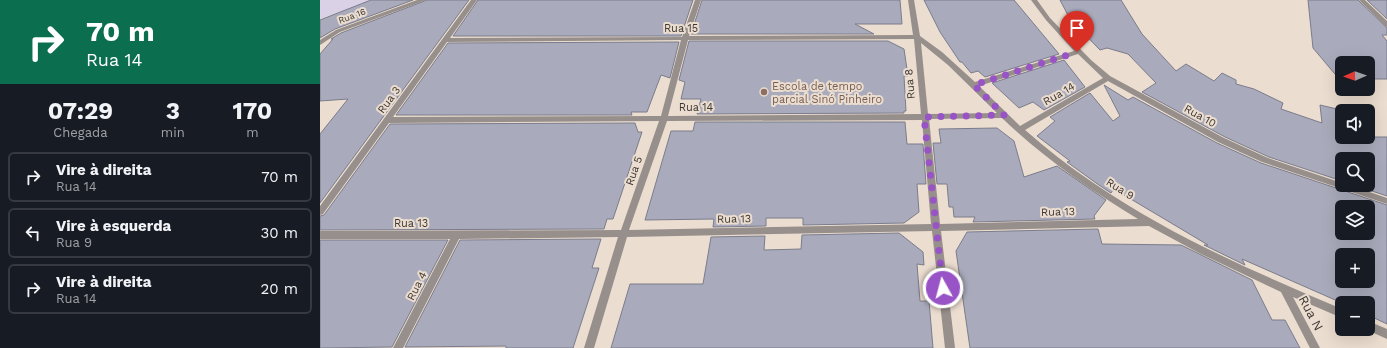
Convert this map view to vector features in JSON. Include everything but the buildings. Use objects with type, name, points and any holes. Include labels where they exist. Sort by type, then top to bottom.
[{"type":"street","name":"Rua 16","points":[[320,44],[332,33],[423,0]]},
{"type":"street","name":"Rua 3","points":[[320,212],[474,0]]},
{"type":"street","name":"Rua 5","points":[[589,348],[624,233],[664,118],[685,38],[698,0]]},
{"type":"street","name":"Rua 10","points":[[1034,0],[1048,19],[1077,52],[1108,78],[1221,140],[1265,160],[1387,201]]},
{"type":"street","points":[[1362,0],[1387,25]]},
{"type":"street","name":"Rua 8","points":[[912,4],[917,37],[924,117],[950,348]]},
{"type":"street","name":"Rua 15","points":[[446,40],[917,37]]},
{"type":"street","name":"Rua 9","points":[[917,37],[952,63],[1004,115],[1083,180],[1149,222],[1234,266],[1335,311]]},
{"type":"street","points":[[974,85],[1077,52]]},
{"type":"street","name":"Rua 14","points":[[1021,129],[1108,78]]},
{"type":"street","name":"Rua 14","points":[[388,120],[924,117],[1004,115]]},
{"type":"street","name":"Rua 13","points":[[320,235],[624,233],[936,228],[1149,222]]},
{"type":"street","name":"Rua 4","points":[[398,348],[456,235]]},
{"type":"street","name":"Rua N","points":[[1284,289],[1315,348]]},
{"type":"street","points":[[1375,329],[1387,334]]},
{"type":"shaded area","points":[[320,0],[372,0],[320,19]]},
{"type":"place","name":"Escola de tempo parcial Sinó Pinheiro","points":[[764,92]]},
{"type":"route","points":[[943,288],[924,117],[1004,115],[974,85],[1077,52]]}]
